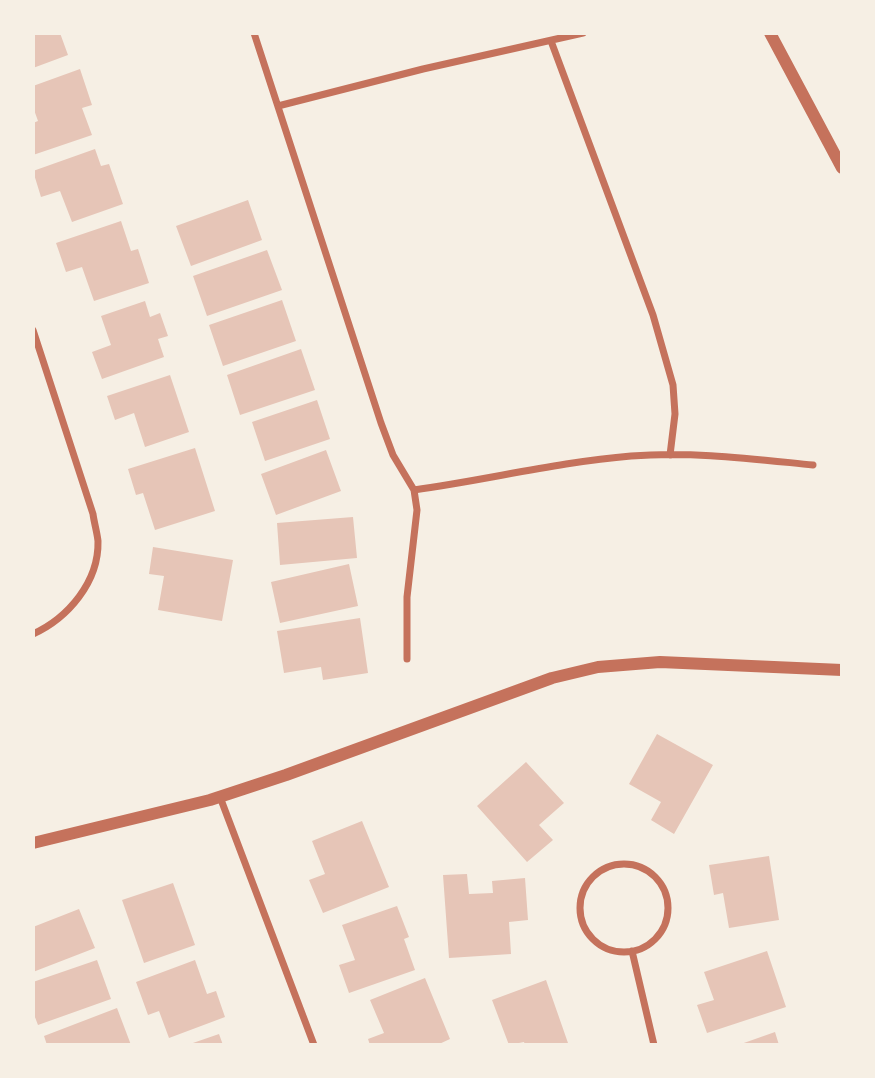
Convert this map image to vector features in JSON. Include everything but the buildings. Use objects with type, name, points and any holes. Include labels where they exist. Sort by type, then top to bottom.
[{"type":"street","points":[[254,33],[389,444],[414,490],[417,510],[407,597],[407,659]]},
{"type":"street","points":[[278,106],[423,69],[583,33]]},
{"type":"street","points":[[770,33],[842,168]]},
{"type":"street","points":[[551,41],[653,315],[673,385],[675,414],[670,455]]},
{"type":"street","points":[[33,330],[93,514],[98,541],[95,562],[86,586],[70,610],[51,626],[33,634]]},
{"type":"street","points":[[414,490],[575,462],[633,456],[693,454],[813,465]]},
{"type":"street","points":[[33,843],[220,797],[552,678],[598,667],[660,662],[842,670]]},
{"type":"street","points":[[220,797],[314,1045]]},
{"type":"street","points":[[615,864],[629,864],[653,875],[662,886],[667,899],[664,926],[645,946],[632,951],[617,951],[602,946],[590,937],[582,924],[579,908],[589,880],[601,870],[615,864]]},
{"type":"street","points":[[632,951],[654,1045]]}]
